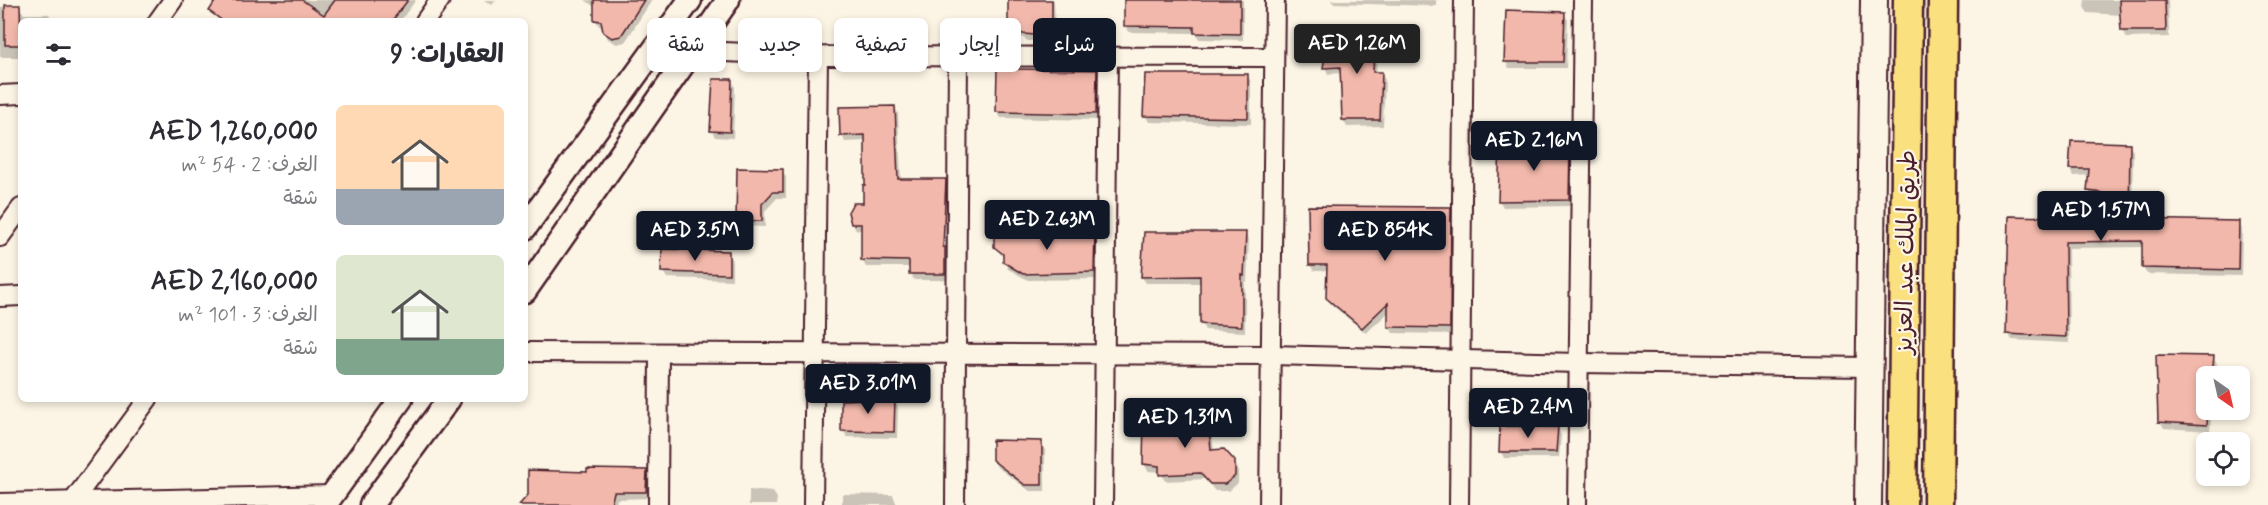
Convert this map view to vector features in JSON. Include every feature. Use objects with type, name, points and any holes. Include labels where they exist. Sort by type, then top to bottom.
[{"type":"main road","points":[[1868,505],[1874,0]]},
{"type":"main road","name":"طريق الملك عبد العزيز","points":[[1902,505],[1908,0]]},
{"type":"main road","name":"طريق الملك عبد العزيز","points":[[1938,505],[1943,0]]},
{"type":"street","points":[[160,18],[173,0]]},
{"type":"street","points":[[427,18],[440,0]]},
{"type":"street","points":[[677,18],[690,0]]},
{"type":"street","points":[[715,18],[728,0]]},
{"type":"street","points":[[1269,505],[1275,0]]},
{"type":"street","points":[[1459,505],[1464,0]]},
{"type":"street","points":[[1577,505],[1583,0]]},
{"type":"street","points":[[822,56],[940,56]]},
{"type":"street","points":[[1116,57],[1274,57]]},
{"type":"street","points":[[528,224],[647,59]]},
{"type":"street","points":[[528,287],[677,72]]},
{"type":"street","points":[[813,505],[818,72]]},
{"type":"street","points":[[955,505],[958,72]]},
{"type":"street","points":[[1103,505],[1108,72]]},
{"type":"street","points":[[0,95],[18,94]]},
{"type":"street","points":[[0,237],[18,212]]},
{"type":"street","points":[[0,297],[18,296]]},
{"type":"street","points":[[528,352],[1271,355],[1579,363],[1869,367]]},
{"type":"street","points":[[658,505],[659,353]]},
{"type":"street","points":[[73,501],[146,402]]},
{"type":"street","points":[[0,503],[328,500],[399,402]]},
{"type":"street","points":[[371,505],[446,402]]},
{"type":"building","points":[[216,0],[302,0],[324,15],[335,0],[408,0],[394,18],[219,18],[209,11]]},
{"type":"building","points":[[594,0],[644,0],[621,36],[612,38],[603,32],[601,21],[594,20]]},
{"type":"building","points":[[1008,0],[1052,0],[1052,18],[1033,18],[1033,35],[1021,33],[1021,18],[1008,18]]},
{"type":"building","points":[[1124,0],[1240,0],[1240,34],[1194,33],[1194,27],[1124,26]]},
{"type":"building","points":[[2119,0],[2165,0],[2166,31],[2121,31]]},
{"type":"building","points":[[5,5],[20,5],[18,45],[5,45]]},
{"type":"building","points":[[1506,10],[1565,12],[1563,62],[1504,62]]},
{"type":"building","points":[[1356,30],[1375,30],[1373,72],[1382,72],[1380,120],[1342,120],[1340,67],[1323,68],[1326,49]]},
{"type":"building","points":[[1021,69],[1033,69],[1033,72],[1097,72],[1096,114],[996,112],[997,72],[1021,72]]},
{"type":"building","points":[[1145,74],[1248,74],[1248,118],[1143,116]]},
{"type":"building","points":[[713,79],[732,79],[730,132],[710,131]]},
{"type":"building","points":[[895,106],[898,179],[946,179],[943,247],[945,247],[945,274],[909,274],[909,261],[861,260],[861,224],[851,224],[848,212],[853,203],[863,203],[865,135],[840,136],[839,107]]},
{"type":"building","points":[[2071,141],[2130,143],[2129,219],[2239,221],[2238,270],[2142,268],[2142,241],[2065,242],[2066,337],[2006,334],[2009,216],[2103,218],[2103,193],[2087,191],[2089,169],[2069,169]]},
{"type":"building","points":[[1500,143],[1570,145],[1569,200],[1498,201]]},
{"type":"building","points":[[737,168],[783,169],[783,192],[773,192],[762,204],[762,221],[736,220]]},
{"type":"building","points":[[1308,206],[1451,207],[1450,328],[1388,327],[1388,303],[1362,328],[1326,298],[1327,265],[1309,265]]},
{"type":"building","points":[[994,230],[1095,231],[1094,272],[1023,274],[1003,262],[1003,254],[994,247]]},
{"type":"building","points":[[1144,232],[1246,232],[1244,276],[1242,275],[1242,326],[1200,324],[1200,276],[1141,277]]},
{"type":"building","points":[[662,249],[729,251],[729,274],[661,272]]},
{"type":"building","points":[[2156,355],[2214,356],[2213,366],[2196,366],[2196,420],[2207,420],[2207,425],[2158,422]]},
{"type":"building","points":[[895,398],[894,432],[841,431],[841,400]]},
{"type":"building","points":[[1208,416],[1211,450],[1224,449],[1235,461],[1235,476],[1225,484],[1210,484],[1200,473],[1159,475],[1159,466],[1143,464],[1144,418]]},
{"type":"building","points":[[1500,426],[1558,427],[1556,452],[1499,452]]},
{"type":"building","points":[[992,440],[1042,441],[1042,485],[1025,485],[992,460]]},
{"type":"building","points":[[587,469],[647,470],[646,492],[614,492],[611,505],[519,505],[528,495],[528,470],[587,472]]}]
